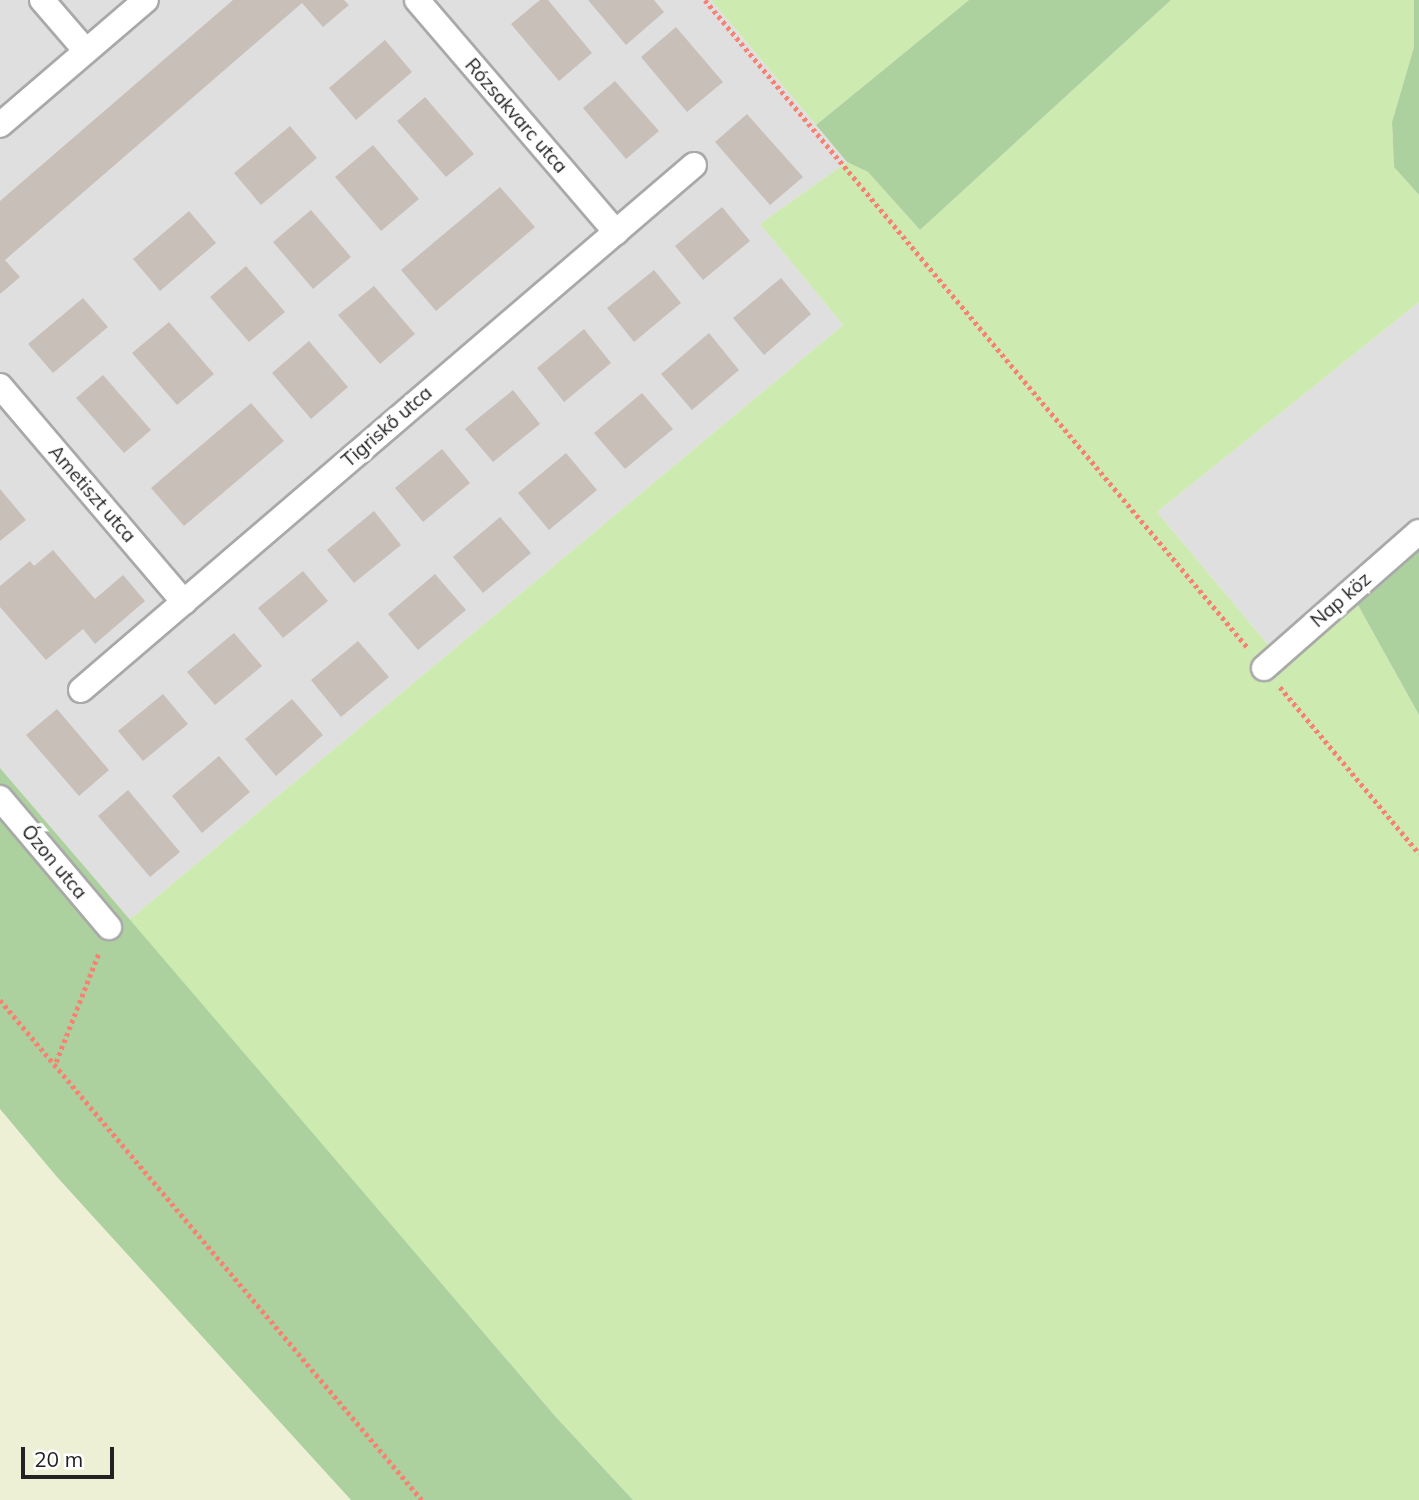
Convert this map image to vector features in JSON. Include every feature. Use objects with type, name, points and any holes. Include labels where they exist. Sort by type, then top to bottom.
[{"type":"street","points":[[42,0],[86,51]]},
{"type":"street","points":[[0,125],[146,0]]},
{"type":"street","name":"Rózsakvarc utca","points":[[417,0],[616,232]]},
{"type":"street","name":"Tigriskő utca","points":[[81,690],[694,164]]},
{"type":"street","name":"Ametiszt utca","points":[[0,386],[184,602]]},
{"type":"street","name":"Nap köz","points":[[1264,668],[1419,532]]},
{"type":"street","name":"Ózon utca","points":[[0,798],[108,927]]},
{"type":"path","points":[[705,0],[1419,853]]},
{"type":"path","points":[[56,1062],[108,927]]},
{"type":"path","points":[[0,1000],[56,1062],[422,1500]]},
{"type":"shaded area","points":[[0,0],[711,0],[847,162],[760,224],[843,325],[129,920],[0,768]]},
{"type":"shaded area","points":[[1419,302],[1419,530],[1274,652],[1157,512]]},
{"type":"green space","points":[[711,0],[969,0],[816,125]]},
{"type":"green space","points":[[969,0],[1171,0],[920,230],[868,172],[847,162],[816,125]]},
{"type":"green space","points":[[1171,0],[1414,0],[1414,47],[1392,122],[1394,167],[1419,195],[1419,302],[1157,512],[1274,652],[1349,589],[1419,715],[1419,1500],[633,1500],[555,1416],[129,920],[843,325],[760,224],[847,162],[868,172],[920,230]]},
{"type":"green space","points":[[1414,0],[1419,0],[1419,195],[1394,167],[1392,122],[1414,47]]},
{"type":"green space","points":[[1419,530],[1419,715],[1349,589]]},
{"type":"green space","points":[[0,768],[555,1416],[633,1500],[351,1500],[57,1177],[0,1109]]},
{"type":"green space","points":[[0,1109],[57,1177],[351,1500],[0,1500]]},
{"type":"building","points":[[233,0],[344,0],[349,5],[323,27],[302,3],[5,260],[20,277],[0,294],[0,201]]},
{"type":"building","points":[[540,0],[548,0],[592,53],[559,81],[511,24]]},
{"type":"building","points":[[588,0],[654,0],[664,12],[626,45]]},
{"type":"building","points":[[676,27],[723,82],[687,112],[641,57]]},
{"type":"building","points":[[385,40],[412,72],[356,120],[329,88]]},
{"type":"building","points":[[615,81],[659,131],[626,159],[583,108]]},
{"type":"building","points":[[425,97],[474,154],[446,177],[397,121]]},
{"type":"building","points":[[747,114],[803,177],[770,205],[715,142]]},
{"type":"building","points":[[290,126],[317,158],[261,205],[234,173]]},
{"type":"building","points":[[373,145],[419,199],[381,231],[335,177]]},
{"type":"building","points":[[500,187],[535,227],[436,311],[401,270]]},
{"type":"building","points":[[722,207],[750,241],[703,280],[675,246]]},
{"type":"building","points":[[311,210],[351,257],[313,289],[273,242]]},
{"type":"building","points":[[189,211],[216,243],[160,291],[133,259]]},
{"type":"building","points":[[246,266],[285,312],[249,342],[210,297]]},
{"type":"building","points":[[654,270],[681,303],[634,342],[607,308]]},
{"type":"building","points":[[781,278],[811,314],[764,355],[733,318]]},
{"type":"building","points":[[374,286],[415,334],[380,364],[338,315]]},
{"type":"building","points":[[83,298],[108,327],[53,373],[28,344]]},
{"type":"building","points":[[169,322],[214,374],[177,405],[132,353]]},
{"type":"building","points":[[584,329],[611,363],[564,402],[537,368]]},
{"type":"building","points":[[709,333],[739,370],[692,410],[661,374]]},
{"type":"building","points":[[309,341],[348,387],[311,419],[272,373]]},
{"type":"building","points":[[103,375],[151,430],[124,453],[76,398]]},
{"type":"building","points":[[513,390],[540,424],[493,462],[465,429]]},
{"type":"building","points":[[642,393],[673,429],[625,469],[594,433]]},
{"type":"building","points":[[251,403],[284,441],[184,526],[151,488]]},
{"type":"building","points":[[442,449],[470,483],[423,522],[395,488]]},
{"type":"building","points":[[566,453],[597,490],[549,530],[518,493]]},
{"type":"building","points":[[0,489],[26,520],[0,541]]},
{"type":"building","points":[[374,511],[401,545],[354,583],[327,550]]},
{"type":"building","points":[[500,517],[531,553],[483,593],[453,557]]},
{"type":"building","points":[[53,550],[95,599],[123,575],[145,601],[95,644],[83,629],[46,660],[0,607],[0,586],[30,561],[34,566]]},
{"type":"building","points":[[303,571],[328,601],[283,638],[258,608]]},
{"type":"building","points":[[435,574],[466,610],[418,650],[388,614]]},
{"type":"building","points":[[234,633],[262,666],[215,705],[187,672]]},
{"type":"building","points":[[358,641],[389,677],[341,717],[311,680]]},
{"type":"building","points":[[163,694],[188,724],[143,761],[118,731]]},
{"type":"building","points":[[292,699],[323,735],[276,776],[245,739]]},
{"type":"building","points":[[57,709],[109,770],[79,796],[26,735]]},
{"type":"building","points":[[219,756],[250,792],[202,833],[172,796]]},
{"type":"building","points":[[128,790],[180,852],[150,877],[98,816]]}]
